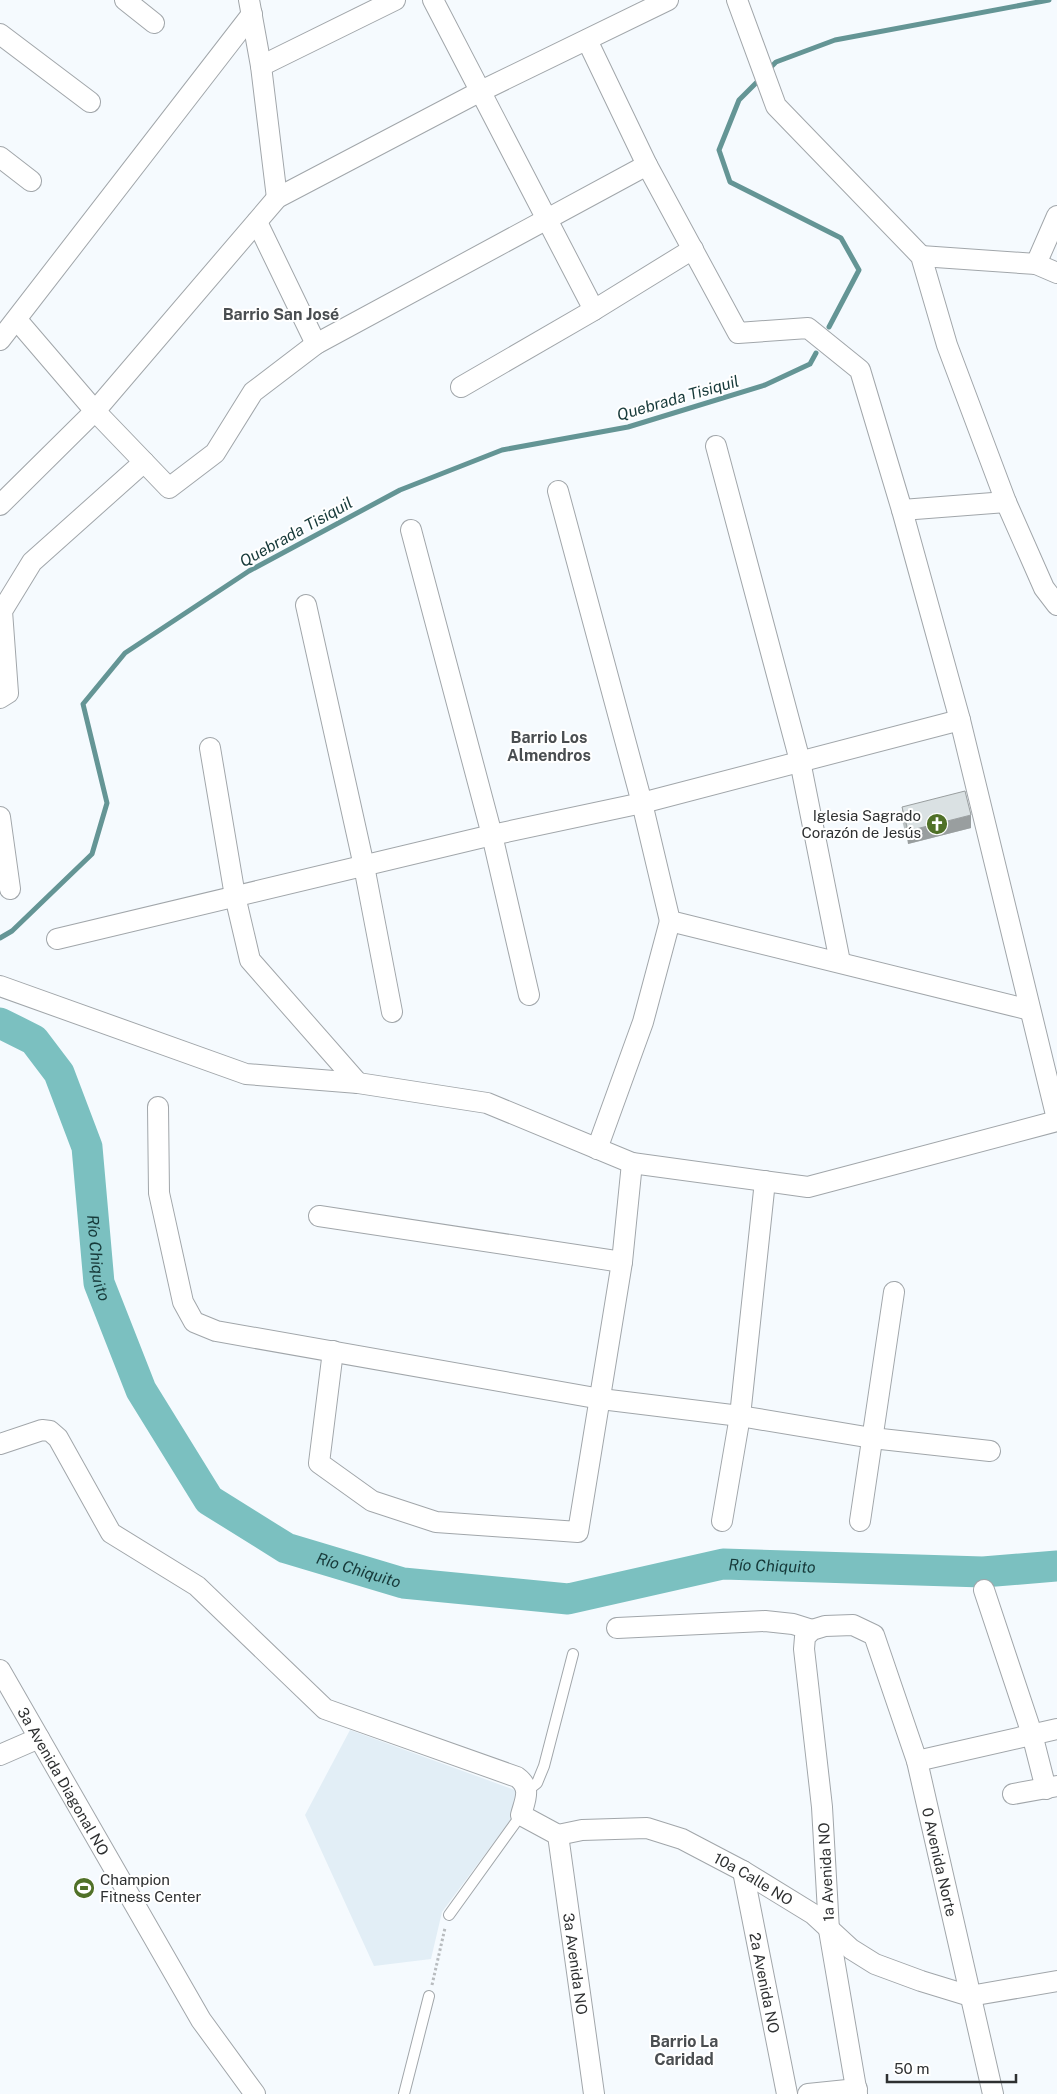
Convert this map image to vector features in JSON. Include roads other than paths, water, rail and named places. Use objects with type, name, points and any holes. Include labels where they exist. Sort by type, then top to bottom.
[{"type":"street","points":[[125,0],[154,23]]},
{"type":"street","points":[[262,66],[396,0]]},
{"type":"street","points":[[433,0],[479,92],[548,218],[594,310]]},
{"type":"street","points":[[0,505],[95,411],[278,198],[479,92],[668,0]]},
{"type":"street","points":[[736,0],[776,106],[921,256],[947,345],[1006,502],[1044,588],[1057,605]]},
{"type":"street","points":[[251,7],[262,66],[278,198]]},
{"type":"street","points":[[0,340],[17,320],[251,7]]},
{"type":"street","points":[[0,34],[90,102]]},
{"type":"street","points":[[0,986],[246,1074],[358,1083],[487,1103],[632,1162],[808,1187],[1057,1120],[960,720],[902,510],[860,370],[808,328],[738,333],[647,165],[587,40]]},
{"type":"street","points":[[0,157],[31,180]]},
{"type":"street","points":[[17,320],[95,411],[169,488],[215,452],[253,392],[316,344],[647,165]]},
{"type":"street","points":[[1036,264],[1057,216]]},
{"type":"street","points":[[257,222],[316,344]]},
{"type":"street","points":[[461,387],[594,310],[693,249]]},
{"type":"street","points":[[921,256],[1036,264],[1057,273]]},
{"type":"street","points":[[716,446],[800,761],[840,962]]},
{"type":"street","points":[[0,698],[8,693],[2,611],[32,562],[144,462]]},
{"type":"street","points":[[558,491],[642,803],[670,920],[643,1022],[597,1149]]},
{"type":"street","points":[[902,510],[1006,502]]},
{"type":"street","points":[[411,530],[492,835],[529,995]]},
{"type":"street","points":[[306,605],[364,866],[392,1012]]},
{"type":"street","points":[[57,939],[492,835],[642,803],[960,720]]},
{"type":"street","points":[[210,748],[235,896],[250,960],[358,1083]]},
{"type":"street","points":[[0,817],[10,889]]},
{"type":"street","points":[[670,920],[1030,1010]]},
{"type":"street","points":[[158,1106],[160,1193],[183,1302],[194,1322],[216,1331],[601,1398],[740,1416],[872,1438],[990,1451]]},
{"type":"street","points":[[333,1351],[319,1463],[372,1501],[436,1522],[578,1532],[622,1262],[632,1162]]},
{"type":"street","points":[[722,1522],[740,1416],[765,1181]]},
{"type":"street","points":[[319,1216],[622,1262]]},
{"type":"street","points":[[860,1521],[894,1292]]},
{"type":"street","points":[[0,1444],[42,1430],[50,1430],[58,1438],[111,1533],[197,1586],[325,1709],[517,1777],[524,1782],[527,1791],[521,1815],[558,1835]]},
{"type":"street","points":[[984,1590],[1032,1734],[1052,1787],[1013,1794]]},
{"type":"street","points":[[617,1628],[765,1621],[793,1624],[812,1630]]},
{"type":"street","name":"0 Avenida Norte","points":[[812,1630],[825,1626],[853,1626],[874,1635],[917,1761],[993,2094]]},
{"type":"street","name":"1a Avenida NO","points":[[812,1630],[805,1637],[804,1649],[822,1807],[829,1930],[857,2092]]},
{"type":"street","name":"3a Avenida Diagonal NO","points":[[0,1670],[201,2020],[255,2094]]},
{"type":"street","points":[[917,1761],[1057,1729]]},
{"type":"street","points":[[0,1755],[39,1738]]},
{"type":"street","name":"10a Calle NO","points":[[558,1835],[582,1830],[647,1828],[682,1840],[743,1871],[813,1914],[851,1949],[875,1964],[970,1996]]},
{"type":"street","name":"3a Avenida NO","points":[[558,1835],[594,2094]]},
{"type":"street","name":"2a Avenida NO","points":[[743,1871],[786,2094]]},
{"type":"street","points":[[970,1996],[1057,1981]]},
{"type":"street","points":[[808,2094],[857,2092]]},
{"type":"lane","points":[[527,1791],[537,1783],[544,1766],[574,1654]]},
{"type":"lane","points":[[448,1915],[521,1815]]},
{"type":"lane","points":[[404,2094],[429,1996]]},
{"type":"waterway","name":"Quebrada Tisiquil","points":[[768,70],[776,62],[835,40],[1049,0]]},
{"type":"waterway","name":"Quebrada Tisiquil","points":[[761,78],[739,100],[719,150],[730,182],[841,238],[859,270],[829,327]]},
{"type":"waterway","name":"Quebrada Tisiquil","points":[[0,938],[12,931],[92,854],[107,803],[83,704],[125,653],[249,571],[400,490],[502,450],[628,427],[765,385],[810,364],[816,353]]},
{"type":"waterway","name":"Río Chiquito","points":[[0,1023],[34,1040],[59,1073],[87,1147],[99,1283],[141,1390],[209,1500],[286,1548],[403,1583],[568,1599],[723,1564],[983,1572],[1057,1566]]},
{"type":"place","name":"Iglesia Sagrado Corazón de Jesús","points":[[937,824]]},
{"type":"place","name":"Champion Fitness Center","points":[[84,1888]]},
{"type":"district","name":"Barrio San José","points":[[281,314]]},
{"type":"district","name":"Barrio Los Almendros","points":[[549,746]]},
{"type":"district","name":"Barrio La Caridad","points":[[684,2050]]}]
